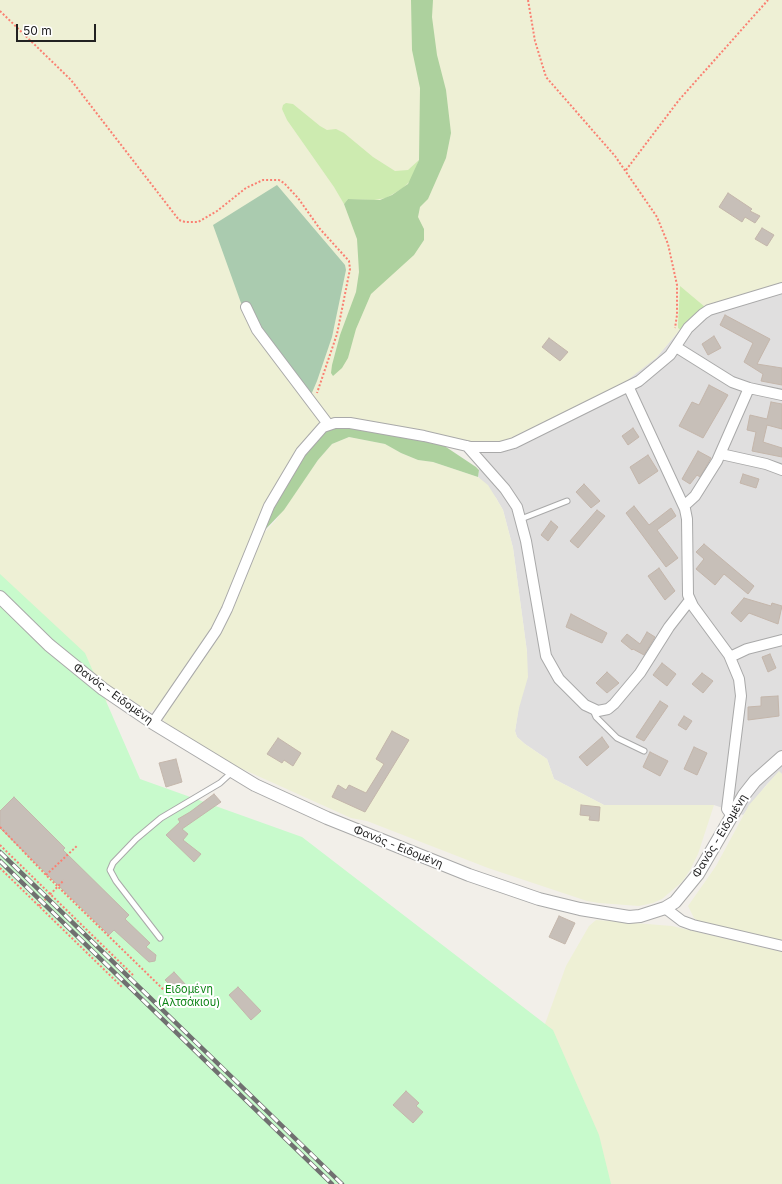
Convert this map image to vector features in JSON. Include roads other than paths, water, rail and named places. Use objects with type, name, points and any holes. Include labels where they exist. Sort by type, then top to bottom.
[{"type":"street","points":[[153,723],[222,622],[260,525],[282,482],[309,442],[328,424],[350,423],[466,446],[487,448],[500,447],[514,443],[629,388],[660,364],[676,347],[695,320],[710,310],[782,288]]},
{"type":"street","points":[[246,307],[257,330],[328,424]]},
{"type":"street","points":[[676,347],[717,374],[749,388],[782,395]]},
{"type":"street","points":[[629,388],[684,506],[688,519],[687,587],[690,600],[730,657],[739,679],[741,696],[727,809],[732,816]]},
{"type":"street","points":[[684,506],[695,496],[721,454],[749,388]]},
{"type":"street","points":[[466,446],[505,489],[517,507],[522,519],[546,656],[550,666],[569,691],[592,710],[598,711],[608,709],[623,695],[640,673],[669,627],[690,600]]},
{"type":"street","points":[[721,454],[766,464],[782,470]]},
{"type":"street","name":"Φανός - Ειδομένη","points":[[0,598],[71,665],[153,723],[232,772],[270,792],[389,845],[468,875],[539,899],[580,909],[629,917],[652,914],[665,908],[684,893],[695,880],[732,816],[755,781],[782,757]]},
{"type":"street","points":[[730,657],[747,649],[782,640]]},
{"type":"street","points":[[665,908],[682,921],[693,926],[782,946]]},
{"type":"lane","points":[[522,519],[567,501]]},
{"type":"lane","points":[[592,710],[596,717],[617,738],[644,751]]},
{"type":"lane","points":[[160,938],[116,881],[110,870],[113,863],[136,838],[161,818],[220,783],[232,772]]},
{"type":"railway","points":[[0,852],[342,1184]]},
{"type":"railway","points":[[0,861],[332,1184]]},
{"type":"park label","name":"Ειδομένη (Αλτσάκιου)","points":[[189,996]]}]
